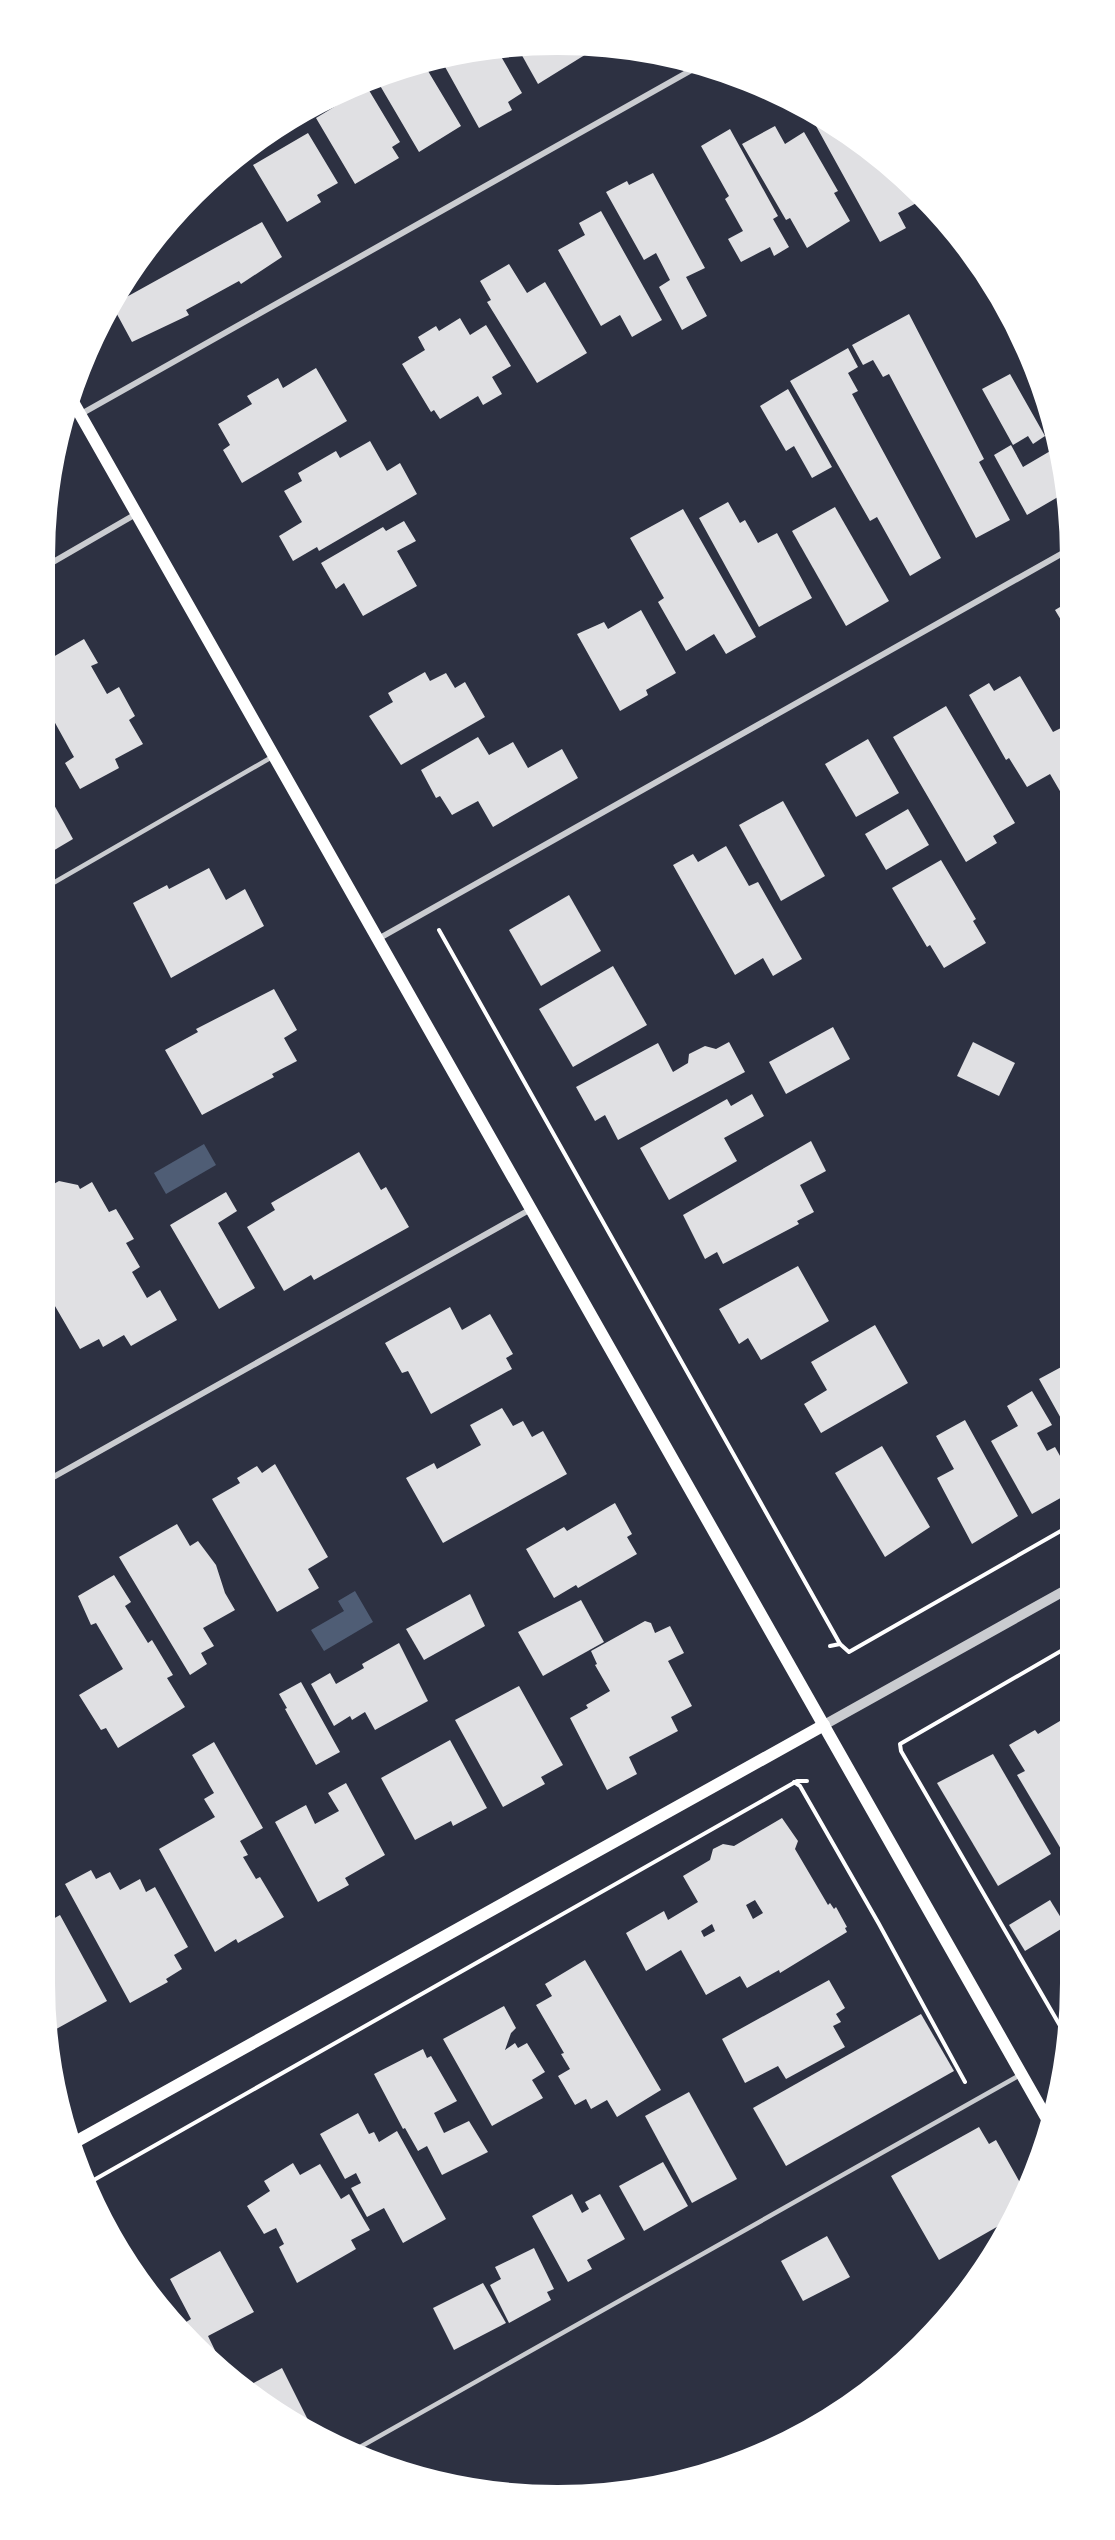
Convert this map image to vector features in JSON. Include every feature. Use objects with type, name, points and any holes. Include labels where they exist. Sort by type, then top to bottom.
[{"type":"main road","points":[[75,405],[1046,2117]]},
{"type":"main road","points":[[77,2141],[824,1725]]},
{"type":"street","points":[[80,415],[693,69]]},
{"type":"street","points":[[51,563],[137,514]]},
{"type":"street","points":[[378,939],[1064,552]]},
{"type":"street","points":[[51,1478],[531,1209]]},
{"type":"street","points":[[824,1725],[1064,1591]]},
{"type":"lane","points":[[51,884],[274,756]]},
{"type":"lane","points":[[359,2448],[1022,2074]]},
{"type":"path","points":[[428,911],[840,1644],[849,1652],[1064,1529]]},
{"type":"path","points":[[830,1646],[840,1644]]},
{"type":"path","points":[[1062,2029],[901,1751],[900,1744],[1064,1650]]},
{"type":"path","points":[[92,2181],[794,1782],[807,1781]]},
{"type":"path","points":[[794,1782],[800,1786],[879,1924],[975,2101]]},
{"type":"water","points":[[204,1144],[216,1165],[166,1194],[154,1173]]},
{"type":"water","points":[[355,1591],[373,1622],[324,1651],[311,1630],[344,1611],[338,1601]]},
{"type":"building","points":[[520,52],[588,53],[538,84]]},
{"type":"building","points":[[500,54],[522,93],[508,102],[512,110],[479,128],[444,64]]},
{"type":"building","points":[[426,68],[461,126],[419,152],[379,84]]},
{"type":"building","points":[[368,88],[400,142],[392,147],[399,158],[355,184],[316,118]]},
{"type":"building","points":[[813,120],[866,156],[919,202],[898,213],[906,228],[880,242]]},
{"type":"building","points":[[775,126],[785,144],[804,132],[838,191],[834,193],[850,221],[807,248],[790,218],[786,220],[742,144]]},
{"type":"building","points":[[730,129],[778,216],[773,219],[789,247],[774,256],[770,247],[741,262],[728,239],[743,231],[725,199],[729,196],[701,146]]},
{"type":"building","points":[[308,133],[338,183],[317,195],[321,202],[287,222],[253,165]]},
{"type":"building","points":[[653,173],[705,268],[686,277],[707,316],[682,330],[659,287],[670,280],[656,253],[644,260],[606,192],[627,181],[629,185]]},
{"type":"building","points":[[601,211],[662,320],[632,337],[620,315],[601,326],[558,250],[585,235],[579,223]]},
{"type":"building","points":[[262,222],[282,257],[241,284],[239,281],[186,310],[189,315],[132,342],[115,311],[122,300]]},
{"type":"building","points":[[509,264],[527,293],[545,282],[587,353],[537,383],[487,302],[491,300],[480,281]]},
{"type":"building","points":[[909,314],[984,459],[979,462],[1010,520],[976,538],[889,374],[883,377],[873,360],[863,365],[852,345]]},
{"type":"building","points":[[460,318],[470,335],[486,325],[511,366],[492,377],[502,394],[483,405],[478,396],[440,419],[434,410],[431,412],[402,364],[425,350],[418,337],[436,326],[439,331]]},
{"type":"building","points":[[848,348],[858,367],[848,373],[858,391],[852,394],[941,558],[910,576],[877,517],[870,521],[790,381]]},
{"type":"building","points":[[316,368],[347,421],[242,483],[223,450],[230,445],[218,424],[252,404],[247,396],[278,378],[283,388]]},
{"type":"building","points":[[1010,374],[1045,436],[1033,444],[1028,436],[1013,445],[982,389]]},
{"type":"building","points":[[788,389],[832,467],[812,478],[794,446],[786,451],[760,406]]},
{"type":"building","points":[[370,441],[387,471],[400,463],[417,494],[319,551],[317,547],[293,561],[279,536],[302,522],[284,491],[302,481],[298,473],[336,451],[340,458]]},
{"type":"building","points":[[1011,445],[1023,467],[1052,450],[1060,496],[1027,515],[994,455]]},
{"type":"building","points":[[728,502],[740,523],[745,520],[758,543],[777,533],[812,598],[759,627],[699,518]]},
{"type":"building","points":[[835,507],[889,601],[846,626],[792,531]]},
{"type":"building","points":[[683,509],[756,637],[726,654],[714,634],[686,651],[658,602],[664,598],[630,538]]},
{"type":"building","points":[[404,521],[416,541],[397,551],[417,586],[363,616],[344,583],[336,589],[321,563],[383,527],[386,531]]},
{"type":"building","points":[[1064,605],[1064,625],[1055,610]]},
{"type":"building","points":[[641,610],[676,673],[646,690],[648,695],[620,711],[577,634],[604,622],[608,629]]},
{"type":"building","points":[[84,639],[98,663],[91,666],[107,694],[119,687],[135,716],[129,720],[143,744],[115,759],[119,768],[80,789],[65,763],[74,757],[54,721],[51,723],[51,658]]},
{"type":"building","points":[[425,672],[430,681],[446,673],[455,688],[465,682],[485,717],[401,765],[369,716],[393,702],[388,693]]},
{"type":"building","points":[[1020,676],[1053,732],[1061,728],[1064,733],[1064,798],[1050,774],[1027,787],[1009,758],[1006,760],[969,695],[989,683],[994,691]]},
{"type":"building","points":[[946,706],[1015,823],[993,836],[997,843],[966,862],[893,737]]},
{"type":"building","points":[[478,737],[489,755],[513,742],[528,768],[562,749],[578,778],[493,827],[478,801],[452,815],[440,796],[436,798],[421,770]]},
{"type":"building","points":[[868,739],[899,793],[856,817],[825,764]]},
{"type":"building","points":[[783,801],[825,876],[781,901],[739,825]]},
{"type":"building","points":[[53,803],[73,839],[51,852],[51,804]]},
{"type":"building","points":[[908,809],[929,845],[886,870],[865,834]]},
{"type":"building","points":[[726,846],[749,886],[758,882],[802,959],[773,976],[763,958],[735,975],[673,865],[693,854],[698,862]]},
{"type":"building","points":[[941,860],[976,919],[973,921],[986,943],[944,968],[930,945],[927,947],[892,888]]},
{"type":"building","points":[[209,868],[226,900],[245,889],[264,926],[171,978],[133,903],[167,885],[169,889]]},
{"type":"building","points":[[569,895],[601,951],[541,986],[509,930]]},
{"type":"building","points":[[613,966],[647,1025],[573,1067],[539,1009]]},
{"type":"building","points":[[274,989],[297,1030],[284,1038],[297,1061],[272,1074],[274,1077],[202,1115],[165,1050],[198,1032],[196,1029]]},
{"type":"building","points":[[833,1027],[850,1059],[786,1094],[769,1062]]},
{"type":"building","points":[[729,1042],[745,1072],[618,1140],[605,1115],[595,1121],[576,1087],[658,1043],[673,1072],[688,1063],[689,1054],[705,1046],[716,1049]]},
{"type":"building","points":[[973,1042],[1015,1063],[999,1096],[957,1076]]},
{"type":"building","points":[[752,1094],[764,1116],[724,1138],[737,1161],[669,1200],[640,1148],[727,1099],[731,1106]]},
{"type":"building","points":[[811,1141],[826,1171],[800,1185],[814,1212],[797,1221],[799,1224],[723,1264],[717,1252],[705,1259],[683,1215]]},
{"type":"building","points":[[359,1152],[381,1190],[386,1187],[409,1227],[314,1280],[311,1275],[284,1291],[247,1227],[275,1210],[271,1203]]},
{"type":"building","points":[[59,1181],[78,1185],[80,1189],[92,1182],[109,1212],[116,1209],[134,1239],[126,1243],[140,1267],[132,1272],[147,1298],[160,1290],[177,1320],[131,1346],[124,1335],[103,1347],[99,1339],[80,1349],[51,1299],[51,1186]]},
{"type":"building","points":[[226,1192],[237,1211],[218,1223],[255,1288],[219,1309],[170,1225]]},
{"type":"building","points":[[798,1266],[829,1321],[761,1360],[748,1338],[739,1344],[719,1309]]},
{"type":"building","points":[[450,1307],[462,1330],[490,1314],[513,1354],[506,1358],[512,1369],[431,1414],[408,1371],[402,1373],[385,1343]]},
{"type":"building","points":[[875,1325],[908,1383],[821,1433],[804,1404],[827,1390],[811,1362]]},
{"type":"building","points":[[1064,1366],[1064,1424],[1039,1379]]},
{"type":"building","points":[[1032,1391],[1052,1425],[1037,1433],[1047,1451],[1055,1447],[1064,1463],[1064,1496],[1032,1514],[991,1441],[1018,1426],[1007,1406]]},
{"type":"building","points":[[502,1408],[513,1426],[523,1421],[532,1437],[543,1431],[567,1474],[443,1543],[406,1478],[434,1463],[437,1469],[481,1445],[470,1425]]},
{"type":"building","points":[[965,1420],[1018,1516],[972,1544],[937,1478],[954,1469],[936,1436]]},
{"type":"building","points":[[882,1446],[930,1527],[885,1557],[835,1473]]},
{"type":"building","points":[[275,1464],[328,1557],[308,1569],[319,1588],[277,1612],[212,1499],[240,1483],[237,1478],[257,1466],[262,1473]]},
{"type":"building","points":[[615,1503],[632,1534],[627,1537],[637,1554],[578,1588],[576,1585],[554,1598],[526,1549],[564,1527],[567,1531]]},
{"type":"building","points":[[177,1524],[190,1546],[198,1541],[216,1565],[225,1593],[235,1610],[203,1628],[214,1646],[201,1653],[207,1664],[190,1675],[119,1557]]},
{"type":"building","points":[[114,1575],[131,1602],[125,1606],[148,1643],[152,1640],[173,1675],[167,1678],[185,1707],[118,1748],[106,1728],[101,1730],[79,1695],[123,1669],[96,1623],[91,1625],[78,1596]]},
{"type":"building","points":[[470,1594],[485,1626],[424,1660],[406,1629]]},
{"type":"building","points":[[581,1600],[604,1642],[543,1676],[518,1632]]},
{"type":"building","points":[[645,1621],[651,1623],[655,1633],[670,1626],[684,1653],[668,1661],[692,1706],[671,1717],[678,1731],[629,1757],[637,1774],[607,1790],[570,1718],[588,1708],[586,1705],[610,1691],[595,1665],[597,1664],[591,1651]]},
{"type":"building","points":[[399,1643],[428,1701],[375,1730],[365,1712],[352,1720],[350,1716],[334,1726],[311,1684],[330,1673],[336,1684],[364,1668],[362,1664]]},
{"type":"building","points":[[301,1682],[340,1752],[316,1765],[279,1694]]},
{"type":"building","points":[[519,1686],[563,1765],[541,1777],[545,1784],[503,1807],[455,1720]]},
{"type":"building","points":[[1064,1719],[1064,1854],[1017,1775],[1025,1771],[1009,1745],[1035,1730],[1038,1734]]},
{"type":"building","points":[[450,1740],[487,1808],[453,1826],[451,1821],[415,1840],[381,1778]]},
{"type":"building","points":[[214,1742],[263,1828],[240,1841],[248,1855],[243,1857],[256,1879],[260,1877],[284,1917],[238,1943],[236,1939],[215,1952],[159,1849],[215,1817],[204,1799],[214,1793],[192,1755]]},
{"type":"building","points":[[993,1754],[1051,1854],[998,1886],[937,1783]]},
{"type":"building","points":[[346,1783],[385,1855],[345,1878],[349,1885],[318,1902],[275,1822],[306,1805],[315,1824],[339,1811],[328,1793]]},
{"type":"building","points":[[782,1818],[798,1841],[795,1849],[828,1905],[830,1903],[834,1909],[836,1907],[847,1927],[845,1928],[847,1932],[780,1973],[779,1970],[747,1988],[740,1976],[706,1995],[681,1950],[646,1971],[626,1933],[664,1911],[668,1920],[698,1902],[683,1876],[710,1860],[713,1849],[723,1844],[734,1846]],"holes":[[[755,1900],[763,1913],[753,1919],[746,1905]],[[712,1924],[715,1931],[704,1937],[701,1931]]]},
{"type":"building","points":[[91,1870],[96,1879],[110,1872],[120,1890],[140,1879],[146,1892],[155,1887],[188,1947],[174,1955],[182,1969],[166,1979],[168,1982],[130,2003],[65,1884]]},
{"type":"building","points":[[1050,1900],[1064,1923],[1064,1927],[1025,1951],[1009,1925]]},
{"type":"building","points":[[60,1915],[107,2001],[53,2031],[51,1920]]},
{"type":"building","points":[[585,1960],[661,2090],[617,2117],[607,2100],[591,2109],[586,2099],[575,2105],[558,2076],[570,2069],[561,2054],[564,2053],[536,2005],[552,1996],[545,1984]]},
{"type":"building","points":[[829,1980],[845,2008],[836,2014],[841,2022],[833,2026],[845,2047],[786,2079],[778,2066],[745,2083],[722,2039]]},
{"type":"building","points":[[504,2006],[516,2028],[511,2033],[505,2050],[515,2043],[518,2048],[527,2043],[545,2072],[532,2080],[543,2098],[492,2126],[443,2039]]},
{"type":"building","points":[[921,2014],[954,2071],[786,2166],[753,2108]]},
{"type":"building","points":[[423,2049],[427,2058],[431,2056],[457,2101],[434,2113],[444,2133],[469,2121],[488,2152],[442,2175],[427,2146],[418,2151],[405,2128],[403,2129],[374,2074]]},
{"type":"building","points":[[689,2092],[737,2179],[692,2203],[645,2116]]},
{"type":"building","points":[[358,2113],[369,2134],[374,2132],[379,2142],[397,2131],[446,2219],[403,2243],[384,2208],[367,2217],[351,2188],[361,2183],[356,2173],[345,2179],[320,2134]]},
{"type":"building","points":[[979,2127],[989,2144],[996,2140],[1021,2185],[1003,2223],[939,2260],[891,2176]]},
{"type":"building","points":[[663,2162],[688,2206],[644,2231],[619,2186]]},
{"type":"building","points":[[293,2163],[300,2175],[320,2164],[341,2199],[349,2194],[370,2230],[351,2240],[356,2249],[297,2283],[279,2247],[284,2244],[276,2228],[264,2234],[247,2206],[270,2191],[264,2181]]},
{"type":"building","points":[[572,2194],[582,2213],[589,2209],[585,2202],[600,2194],[625,2239],[587,2260],[592,2269],[568,2282],[532,2216]]},
{"type":"building","points":[[827,2236],[850,2277],[803,2301],[781,2261]]},
{"type":"building","points":[[534,2248],[554,2289],[547,2292],[551,2300],[509,2323],[490,2285],[501,2279],[495,2267]]},
{"type":"building","points":[[220,2251],[254,2312],[208,2336],[219,2359],[184,2324],[191,2319],[170,2279]]},
{"type":"building","points":[[483,2283],[506,2323],[454,2350],[433,2308]]},
{"type":"building","points":[[282,2368],[310,2424],[276,2404],[250,2385]]}]
